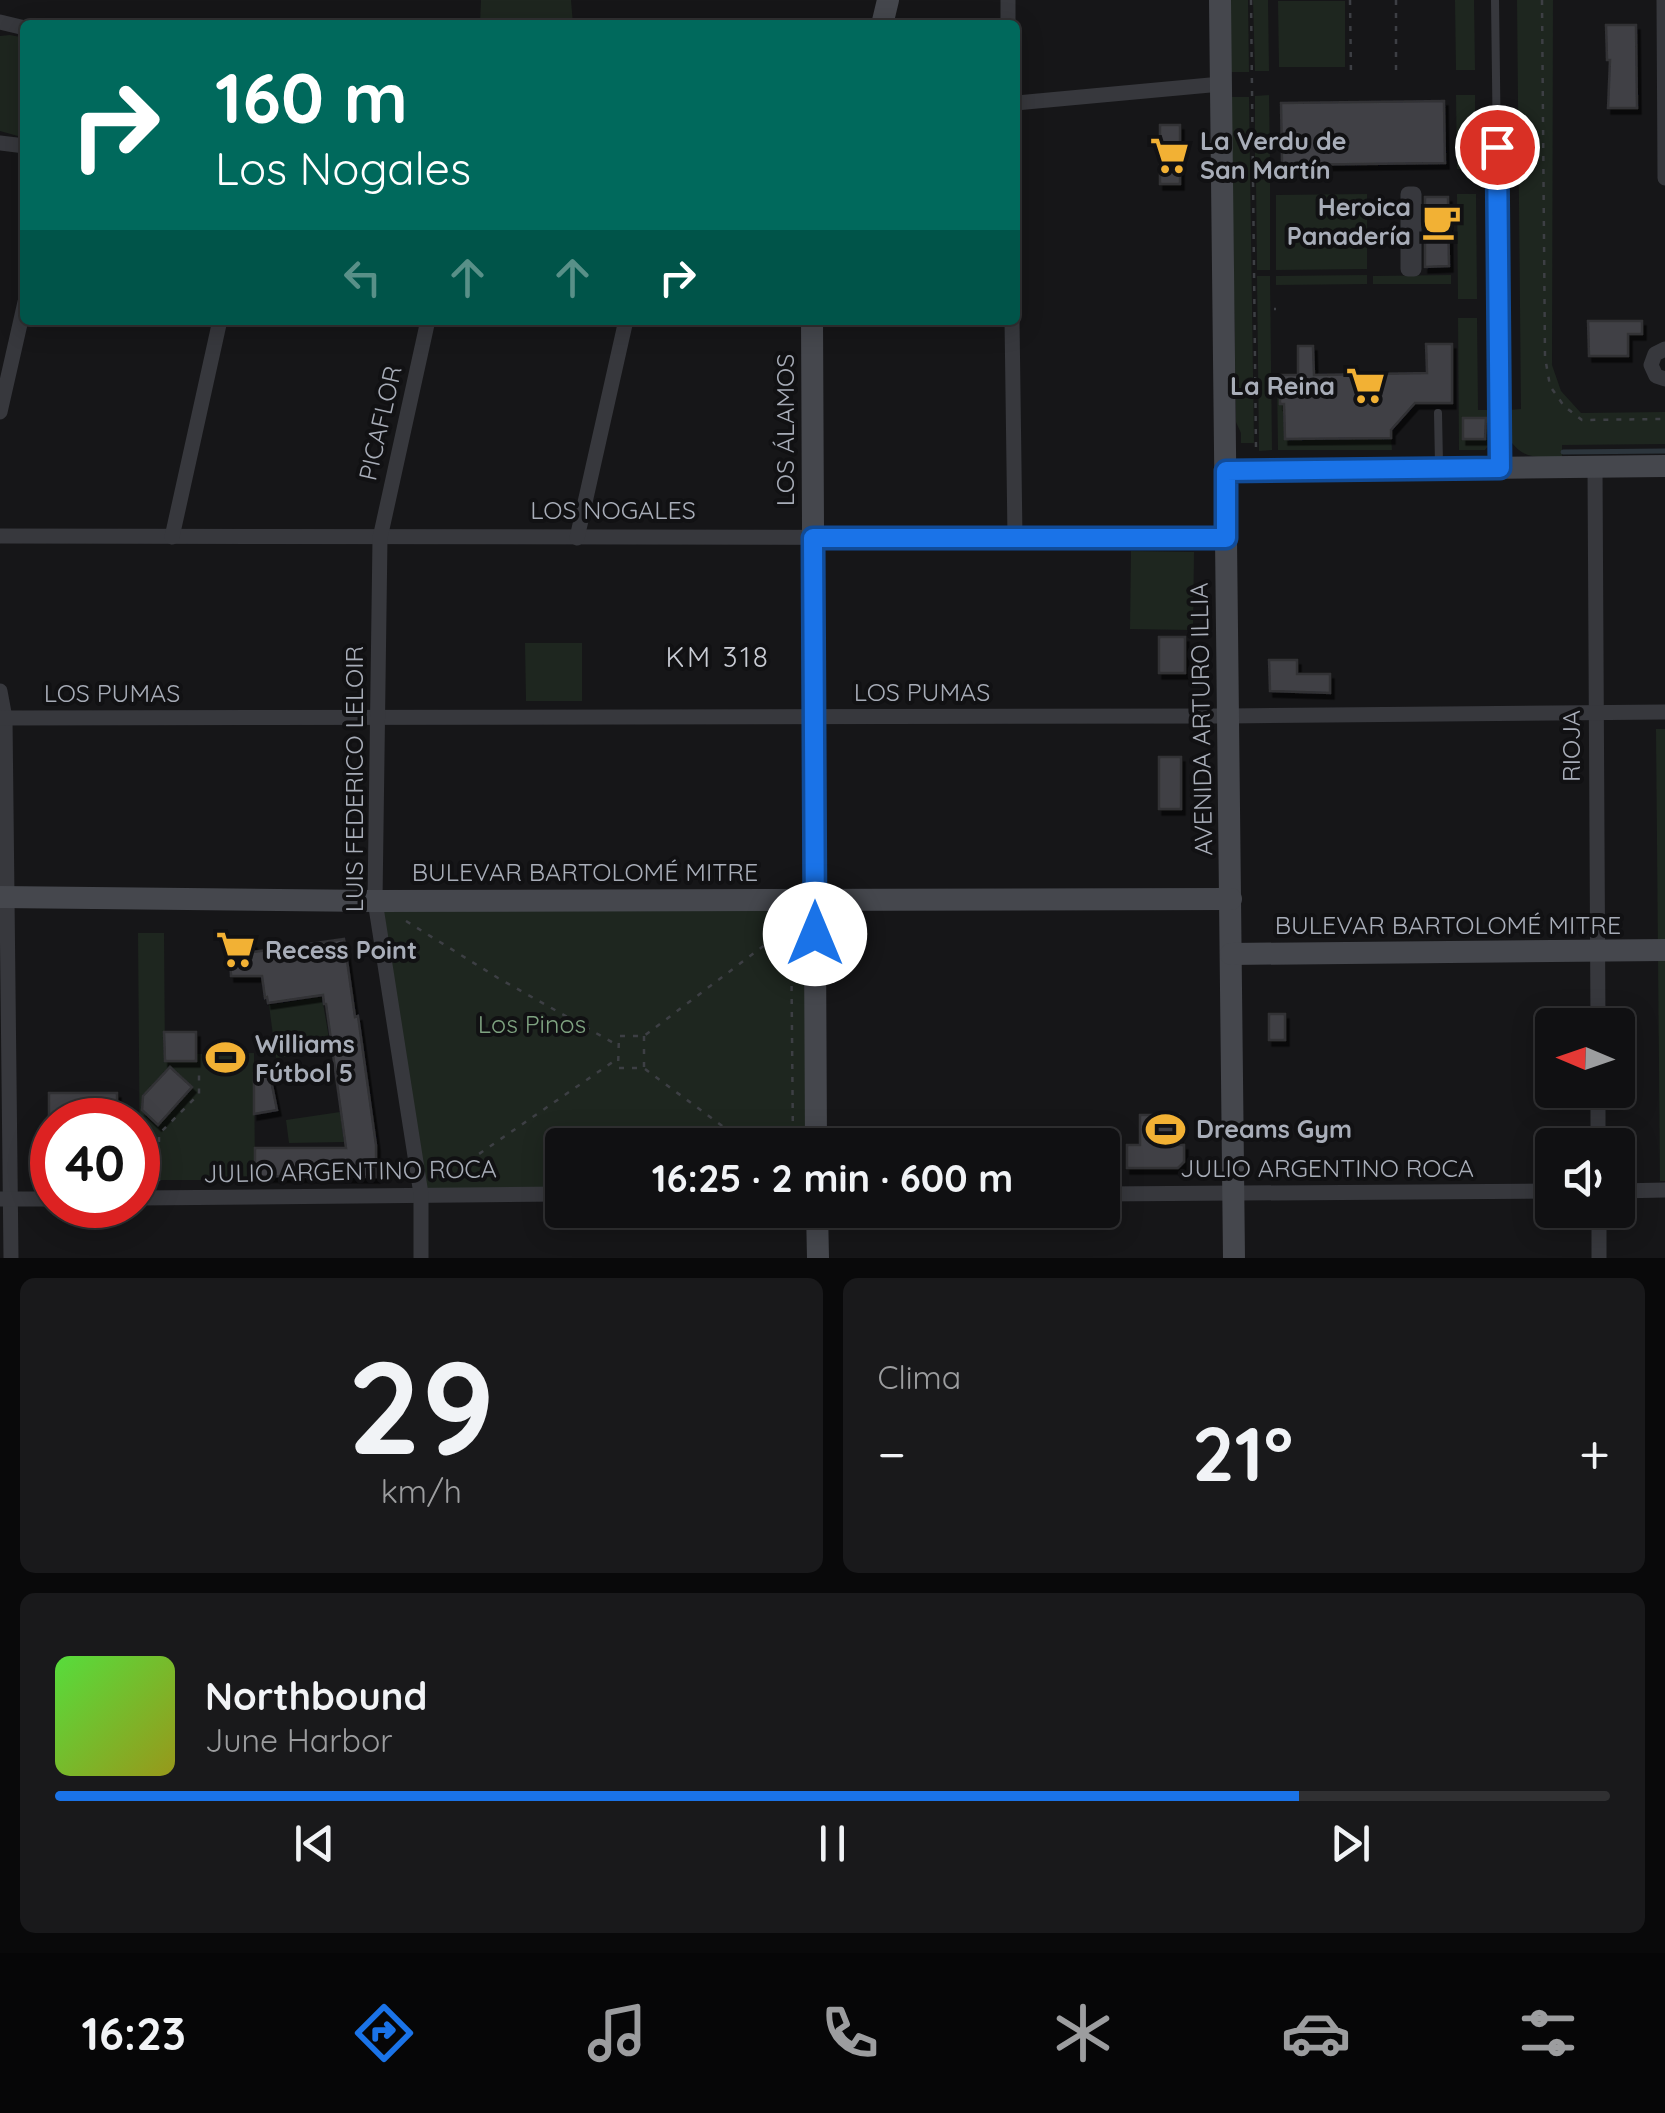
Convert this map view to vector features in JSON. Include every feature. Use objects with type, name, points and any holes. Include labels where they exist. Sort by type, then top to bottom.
[{"type":"street","name":"AVENIDA ARTURO ILLIA","points":[[1220,0],[1234,1258]]},
{"type":"street","points":[[1664,0],[1665,178]]},
{"type":"street","points":[[1020,103],[1221,84]]},
{"type":"street","points":[[1411,192],[1411,270]]},
{"type":"street","points":[[0,412],[8,337],[20,312]]},
{"type":"street","points":[[172,536],[219,325]]},
{"type":"street","name":"PICAFLOR","points":[[380,538],[427,325]]},
{"type":"street","points":[[577,538],[625,325]]},
{"type":"street","name":"LOS ÁLAMOS","points":[[812,325],[816,1128]]},
{"type":"street","points":[[1012,325],[1015,538]]},
{"type":"street","points":[[1665,349],[1655,354],[1651,365],[1656,376],[1665,380]]},
{"type":"street","points":[[1226,471],[1665,466]]},
{"type":"street","name":"RIOJA","points":[[1595,467],[1598,1008]]},
{"type":"street","name":"LOS NOGALES","points":[[0,536],[1226,538]]},
{"type":"street","name":"LUIS FEDERICO LELOIR","points":[[380,538],[375,900],[421,1194],[421,1258]]},
{"type":"street","points":[[0,691],[5,1199],[11,1258]]},
{"type":"street","name":"LOS PUMAS","points":[[2,718],[1665,712]]},
{"type":"street","name":"BULEVAR BARTOLOMÉ MITRE","points":[[4,897],[1231,900]]},
{"type":"street","name":"BULEVAR BARTOLOMÉ MITRE","points":[[1231,954],[1665,950]]},
{"type":"street","points":[[1635,1191],[1665,1190]]},
{"type":"street","name":"JULIO ARGENTINO ROCA","points":[[1120,1194],[1535,1191]]},
{"type":"street","name":"JULIO ARGENTINO ROCA","points":[[160,1198],[545,1194]]},
{"type":"street","points":[[5,1199],[30,1198]]},
{"type":"street","points":[[817,1228],[818,1258]]},
{"type":"street","points":[[1599,1228],[1599,1258]]},
{"type":"lane","points":[[1496,0],[1500,468]]},
{"type":"lane","points":[[1438,414],[1439,469]]},
{"type":"path","points":[[1251,0],[1256,454]]},
{"type":"path","points":[[1350,0],[1351,75]]},
{"type":"path","points":[[1396,0],[1396,75]]},
{"type":"path","points":[[1542,0],[1546,357],[1550,386],[1564,406],[1582,420],[1665,419]]},
{"type":"path","points":[[405,920],[619,1046]]},
{"type":"path","points":[[725,1128],[644,1068],[618,1068],[619,1036],[644,1036],[770,941],[791,941],[793,1128]]},
{"type":"path","points":[[644,1036],[644,1068]]},
{"type":"path","points":[[447,1176],[618,1058]]},
{"type":"path","points":[[160,1133],[199,1094],[199,1070]]},
{"type":"green space","points":[[481,0],[571,0],[573,20],[480,20]]},
{"type":"green space","points":[[1230,0],[1248,0],[1249,72],[1231,72]]},
{"type":"green space","points":[[1253,0],[1268,0],[1269,71],[1255,71]]},
{"type":"green space","points":[[1455,0],[1474,0],[1475,70],[1456,70]]},
{"type":"green space","points":[[1517,0],[1553,0],[1552,365],[1561,391],[1581,413],[1665,412],[1665,444],[1562,445],[1562,458],[1526,454],[1510,440],[1509,410],[1521,409]]},
{"type":"green space","points":[[1278,1],[1345,1],[1345,67],[1279,67]]},
{"type":"green space","points":[[0,36],[20,37],[20,137],[0,131]]},
{"type":"green space","points":[[1269,95],[1270,170],[1255,170],[1255,96]]},
{"type":"green space","points":[[1456,95],[1475,95],[1475,169],[1457,169]]},
{"type":"green space","points":[[1231,97],[1249,97],[1254,443],[1241,443],[1236,422]]},
{"type":"green space","points":[[1270,179],[1270,270],[1257,270],[1256,180]]},
{"type":"green space","points":[[1367,194],[1367,269],[1276,270],[1276,195]]},
{"type":"green space","points":[[1457,194],[1476,194],[1477,299],[1458,299]]},
{"type":"green space","points":[[1367,275],[1367,284],[1276,285],[1276,276]]},
{"type":"green space","points":[[1451,275],[1451,284],[1373,284],[1373,276]]},
{"type":"green space","points":[[1257,276],[1270,276],[1272,450],[1259,451]]},
{"type":"green space","points":[[1458,318],[1477,318],[1478,410],[1490,410],[1490,443],[1485,450],[1459,450]]},
{"type":"green space","points":[[1277,375],[1280,403],[1284,404],[1285,439],[1391,438],[1392,450],[1278,450]]},
{"type":"green space","points":[[1131,551],[1194,552],[1193,630],[1130,629]]},
{"type":"green space","points":[[525,643],[582,643],[582,701],[526,701]]},
{"type":"green space","points":[[1656,729],[1665,729],[1665,1181],[1660,1181]]},
{"type":"green space","name":"Los Pinos","points":[[815,899],[816,1128],[545,1128],[545,1194],[421,1194],[375,901]]},
{"type":"green space","name":"Williams Fútbol 5","points":[[138,933],[164,933],[165,1061],[195,1061],[196,1054],[254,1053],[255,1180],[160,1180],[160,1098],[139,1098]]},
{"type":"green space","points":[[322,997],[331,1050],[276,1058],[269,1005]]},
{"type":"green space","points":[[340,1112],[344,1142],[289,1143],[286,1120]]},
{"type":"building","points":[[1606,25],[1636,25],[1637,108],[1608,108],[1610,60]]},
{"type":"building","points":[[1444,101],[1445,163],[1282,165],[1281,103]]},
{"type":"building","name":"La Verdu de San Martín","points":[[1160,125],[1180,125],[1180,184],[1160,184]]},
{"type":"building","points":[[1425,197],[1448,197],[1449,266],[1425,267]]},
{"type":"building","points":[[1588,321],[1642,321],[1642,334],[1628,334],[1628,356],[1589,356]]},
{"type":"building","points":[[1426,344],[1452,344],[1452,403],[1415,403],[1391,430],[1391,438],[1285,439],[1280,375],[1298,375],[1298,346],[1313,346],[1314,375],[1427,373]]},
{"type":"building","points":[[1463,418],[1486,418],[1485,439],[1463,439]]},
{"type":"building","points":[[1159,637],[1185,637],[1185,673],[1159,673]]},
{"type":"building","points":[[1269,660],[1297,660],[1297,674],[1330,674],[1330,693],[1270,691]]},
{"type":"building","points":[[1159,757],[1181,757],[1181,809],[1159,809]]},
{"type":"building","points":[[229,938],[253,943],[253,952],[344,939],[376,1145],[376,1177],[255,1176],[255,1148],[346,1148],[323,995],[268,1003],[262,976],[231,976]]},
{"type":"building","points":[[1269,1014],[1285,1014],[1285,1040],[1269,1040]]},
{"type":"building","points":[[164,1032],[196,1032],[196,1061],[165,1061]]},
{"type":"building","points":[[170,1067],[192,1087],[160,1123],[160,1098],[143,1096]]},
{"type":"building","points":[[269,1070],[277,1110],[254,1114],[254,1073]]},
{"type":"building","points":[[49,1093],[117,1093],[117,1098],[49,1098]]},
{"type":"building","points":[[1140,1115],[1179,1115],[1179,1145],[1184,1145],[1184,1162],[1178,1168],[1127,1168],[1127,1145],[1140,1145]]},
{"type":"waterway","points":[[1563,452],[1665,451]]},
{"type":"place","name":"La Verdu de San Martín","points":[[1170,155]]},
{"type":"place","name":"Heroica Panadería","points":[[1441,221]]},
{"type":"place","name":"La Reina","points":[[1365,386]]},
{"type":"place","name":"Recess Point","points":[[235,950]]},
{"type":"place","name":"Williams Fútbol 5","points":[[225,1058]]},
{"type":"place","name":"Dreams Gym","points":[[1166,1129]]},
{"type":"district","name":"KM 318","points":[[718,657]]},
{"type":"route","points":[[815,934],[813,538],[1226,538],[1226,471],[1500,468],[1497,147]]}]
